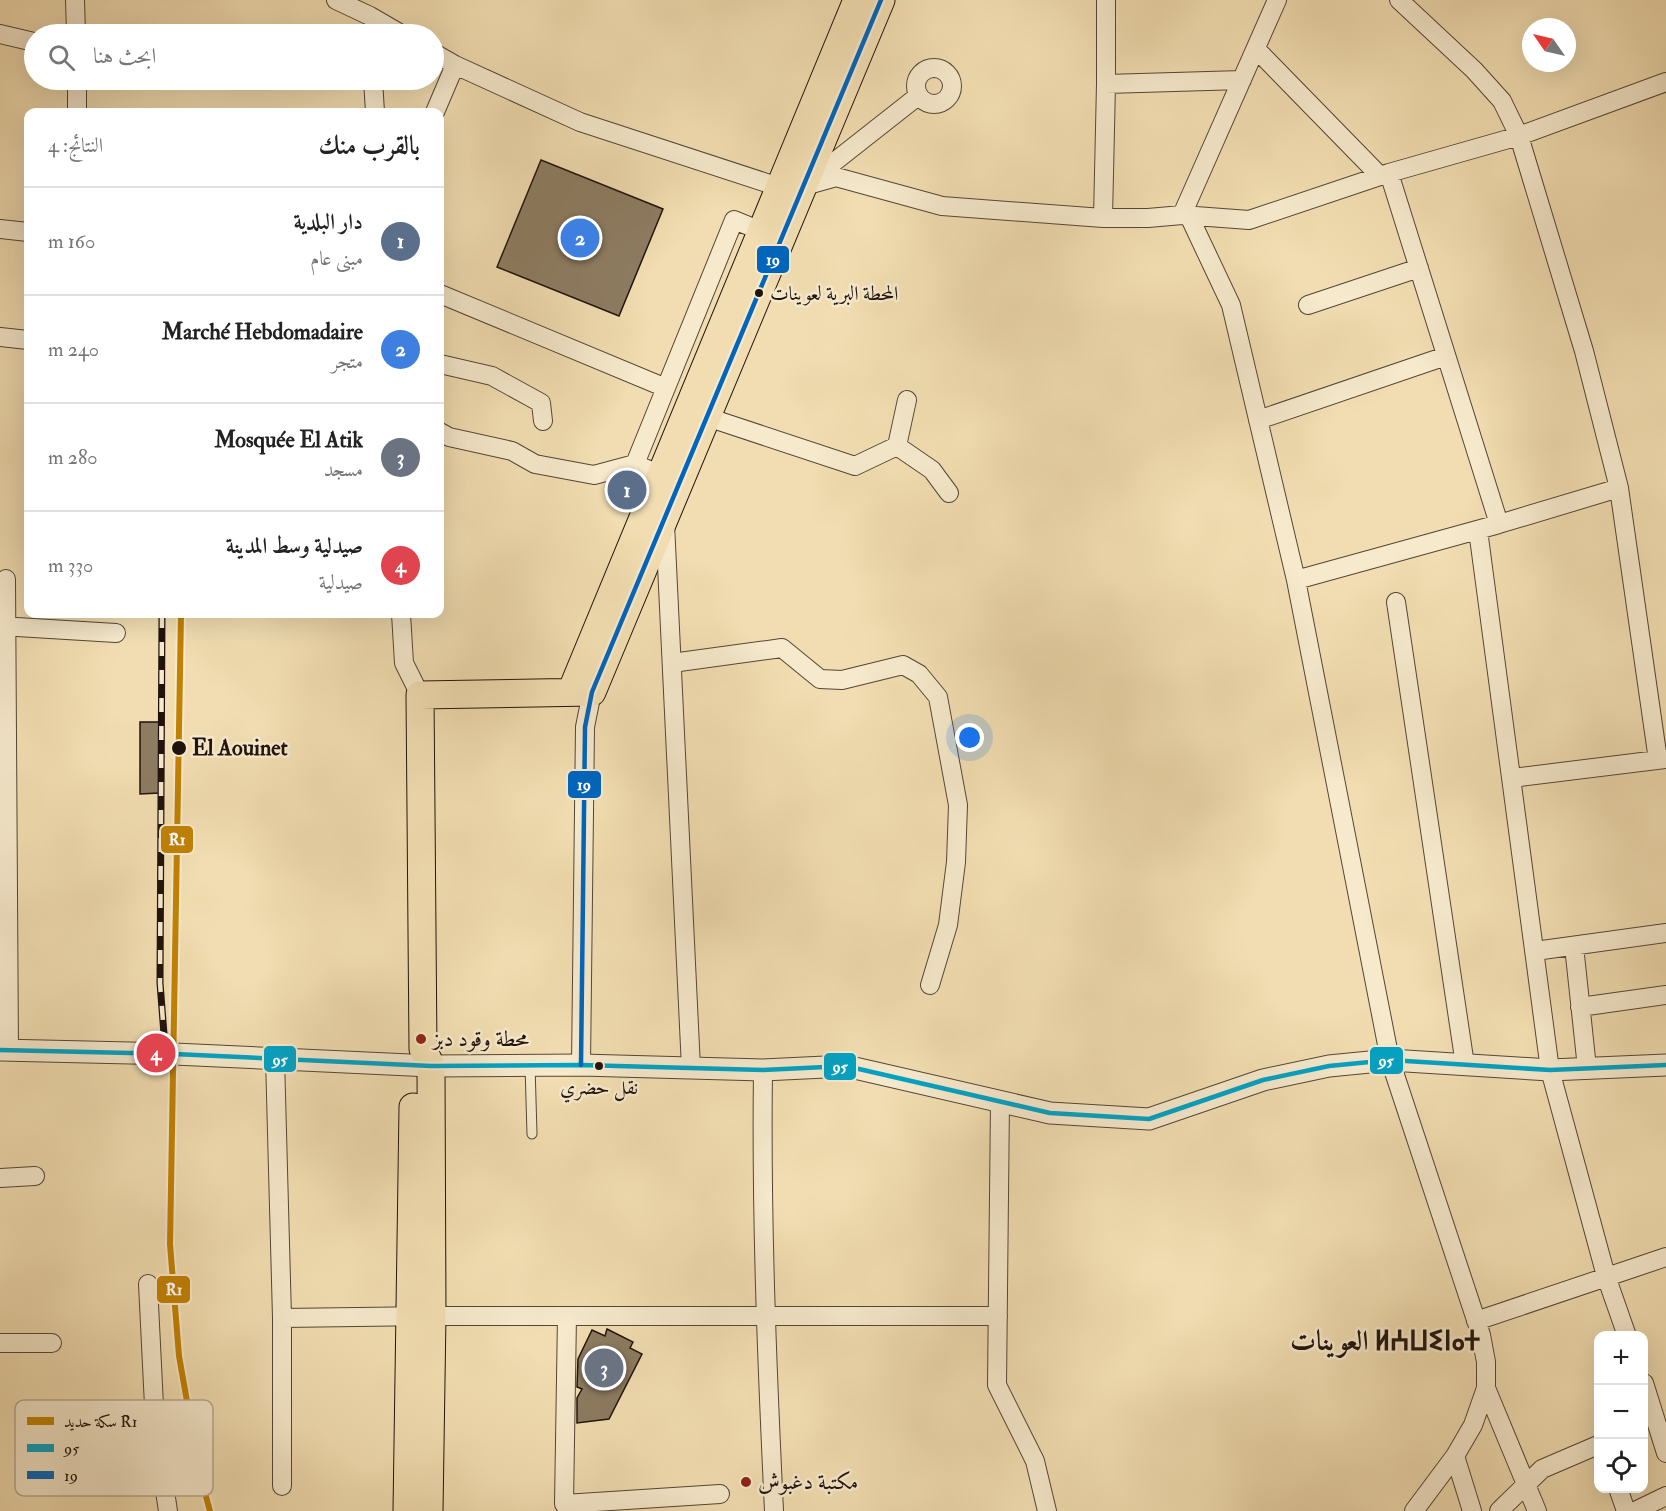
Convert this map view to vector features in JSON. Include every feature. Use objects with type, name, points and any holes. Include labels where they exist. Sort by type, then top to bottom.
[{"type":"main road","points":[[582,692],[665,516],[707,417],[791,186],[869,2]]},
{"type":"main road","points":[[582,692],[661,475],[761,231],[791,186]]},
{"type":"main road","points":[[418,1503],[423,1060],[420,695],[582,692]]},
{"type":"street","points":[[75,0],[76,24]]},
{"type":"street","points":[[336,0],[384,24]]},
{"type":"street","points":[[1103,218],[1106,0]]},
{"type":"street","points":[[1277,0],[1186,215],[1231,305],[1296,580],[1390,1060],[1476,1320],[1486,1362],[1486,1388],[1473,1425],[1455,1456],[1414,1511]]},
{"type":"street","points":[[1400,0],[1474,70],[1502,101],[1519,136],[1584,351],[1619,488],[1662,759],[1512,778]]},
{"type":"street","points":[[370,16],[370,24]]},
{"type":"street","points":[[0,34],[24,40]]},
{"type":"street","points":[[1256,49],[1384,174],[1419,268],[1499,524]]},
{"type":"street","points":[[444,59],[580,122],[791,186],[836,177],[942,206],[1103,218],[1186,215],[1249,220],[1384,174],[1519,136],[1666,82]]},
{"type":"street","points":[[444,90],[454,65]]},
{"type":"street","points":[[1106,84],[1242,80]]},
{"type":"street","points":[[77,90],[77,108]]},
{"type":"street","points":[[374,90],[375,108]]},
{"type":"street","points":[[437,108],[444,90]]},
{"type":"street","points":[[791,186],[918,96]]},
{"type":"street","points":[[635,464],[734,220],[761,231]]},
{"type":"street","points":[[0,229],[24,232]]},
{"type":"street","points":[[1308,305],[1419,268]]},
{"type":"street","points":[[444,296],[666,388]]},
{"type":"street","points":[[0,337],[24,340]]},
{"type":"street","points":[[1258,420],[1446,356]]},
{"type":"street","points":[[444,365],[492,376],[541,404],[543,421]]},
{"type":"street","points":[[897,446],[907,400]]},
{"type":"street","points":[[707,417],[855,466],[897,446]]},
{"type":"street","points":[[444,434],[512,451],[535,465],[594,475],[635,464],[661,475]]},
{"type":"street","points":[[897,446],[932,470],[949,493]]},
{"type":"street","points":[[1296,580],[1619,488]]},
{"type":"street","points":[[665,516],[691,1068]]},
{"type":"street","points":[[1478,530],[1550,1070],[1606,1276],[1626,1331]]},
{"type":"street","points":[[6,579],[3,626],[5,1051],[763,1070],[846,1066],[1050,1113],[1149,1119],[1263,1080],[1329,1066],[1390,1060],[1550,1070],[1666,1065]]},
{"type":"street","points":[[1396,602],[1465,1065]]},
{"type":"street","points":[[402,618],[404,663],[420,695]]},
{"type":"street","points":[[3,626],[116,633]]},
{"type":"street","points":[[672,663],[782,648],[820,679],[842,680],[903,665],[919,674],[938,697],[958,805],[956,862],[948,925],[930,985]]},
{"type":"street","points":[[580,1065],[585,727],[582,692]]},
{"type":"street","points":[[1535,951],[1666,933]]},
{"type":"street","points":[[1574,946],[1587,1068]]},
{"type":"street","points":[[1580,1007],[1666,995]]},
{"type":"street","points":[[275,1058],[282,1318],[282,1486]]},
{"type":"street","points":[[763,1070],[765,1317],[774,1511]]},
{"type":"street","points":[[1000,1101],[997,1384],[1035,1461],[1047,1511]]},
{"type":"street","points":[[0,1178],[35,1176]]},
{"type":"street","points":[[1476,1320],[1666,1257]]},
{"type":"street","points":[[148,1284],[154,1400]]},
{"type":"street","points":[[567,1316],[564,1504],[648,1505],[720,1494]]},
{"type":"street","points":[[282,1318],[998,1316]]},
{"type":"street","points":[[0,1343],[52,1343]]},
{"type":"street","points":[[1644,1385],[1650,1423],[1666,1453]]},
{"type":"street","points":[[1486,1388],[1536,1511]]},
{"type":"street","points":[[1499,1511],[1542,1469],[1594,1447]]},
{"type":"street","points":[[1455,1456],[1472,1511]]},
{"type":"street","points":[[1619,1493],[1626,1511]]},
{"type":"street","points":[[166,1496],[168,1511]]},
{"type":"street","points":[[1635,1511],[1666,1496]]},
{"type":"lane","points":[[530,1065],[532,1134]]},
{"type":"building","points":[[541,160],[663,209],[619,316],[497,267]]},
{"type":"building","points":[[140,722],[159,722],[159,793],[140,794]]},
{"type":"building","points":[[607,1329],[633,1342],[630,1348],[642,1354],[609,1419],[577,1423],[577,1398],[582,1389],[577,1387],[578,1359],[592,1330],[605,1336]]},
{"type":"railway","points":[[162,618],[160,983],[166,1060]]},
{"type":"rail line","name":"R1","points":[[181,618],[170,1244],[179,1356],[187,1400]]},
{"type":"rail line","name":"R1","points":[[206,1496],[210,1511]]},
{"type":"transit line","name":"19","points":[[581,1065],[585,727],[592,692],[881,0]]},
{"type":"transit line","name":"95","points":[[0,1050],[174,1054],[431,1066],[581,1065],[763,1070],[846,1066],[1050,1113],[1149,1119],[1263,1080],[1329,1066],[1390,1060],[1550,1070],[1666,1065]]},
{"type":"place","name":"Marché Hebdomadaire","points":[[580,238]]},
{"type":"place","name":"المحطة البرية لعوينات","points":[[759,293]]},
{"type":"place","name":"دار البلدية","points":[[627,490]]},
{"type":"place","name":"El Aouinet","points":[[179,748]]},
{"type":"place","name":"محطة وقود دبز","points":[[421,1039]]},
{"type":"place","name":"صيدلية وسط المدينة","points":[[156,1053]]},
{"type":"place","name":"نقل حضري","points":[[599,1066]]},
{"type":"place","name":"Mosquée El Atik","points":[[604,1368]]},
{"type":"place","name":"مكتبة دغبوش","points":[[746,1482]]},
{"type":"district","name":"العوينات ⵍⵄⵡⵉⵏⴰⵜ","points":[[1385,1341]]}]
